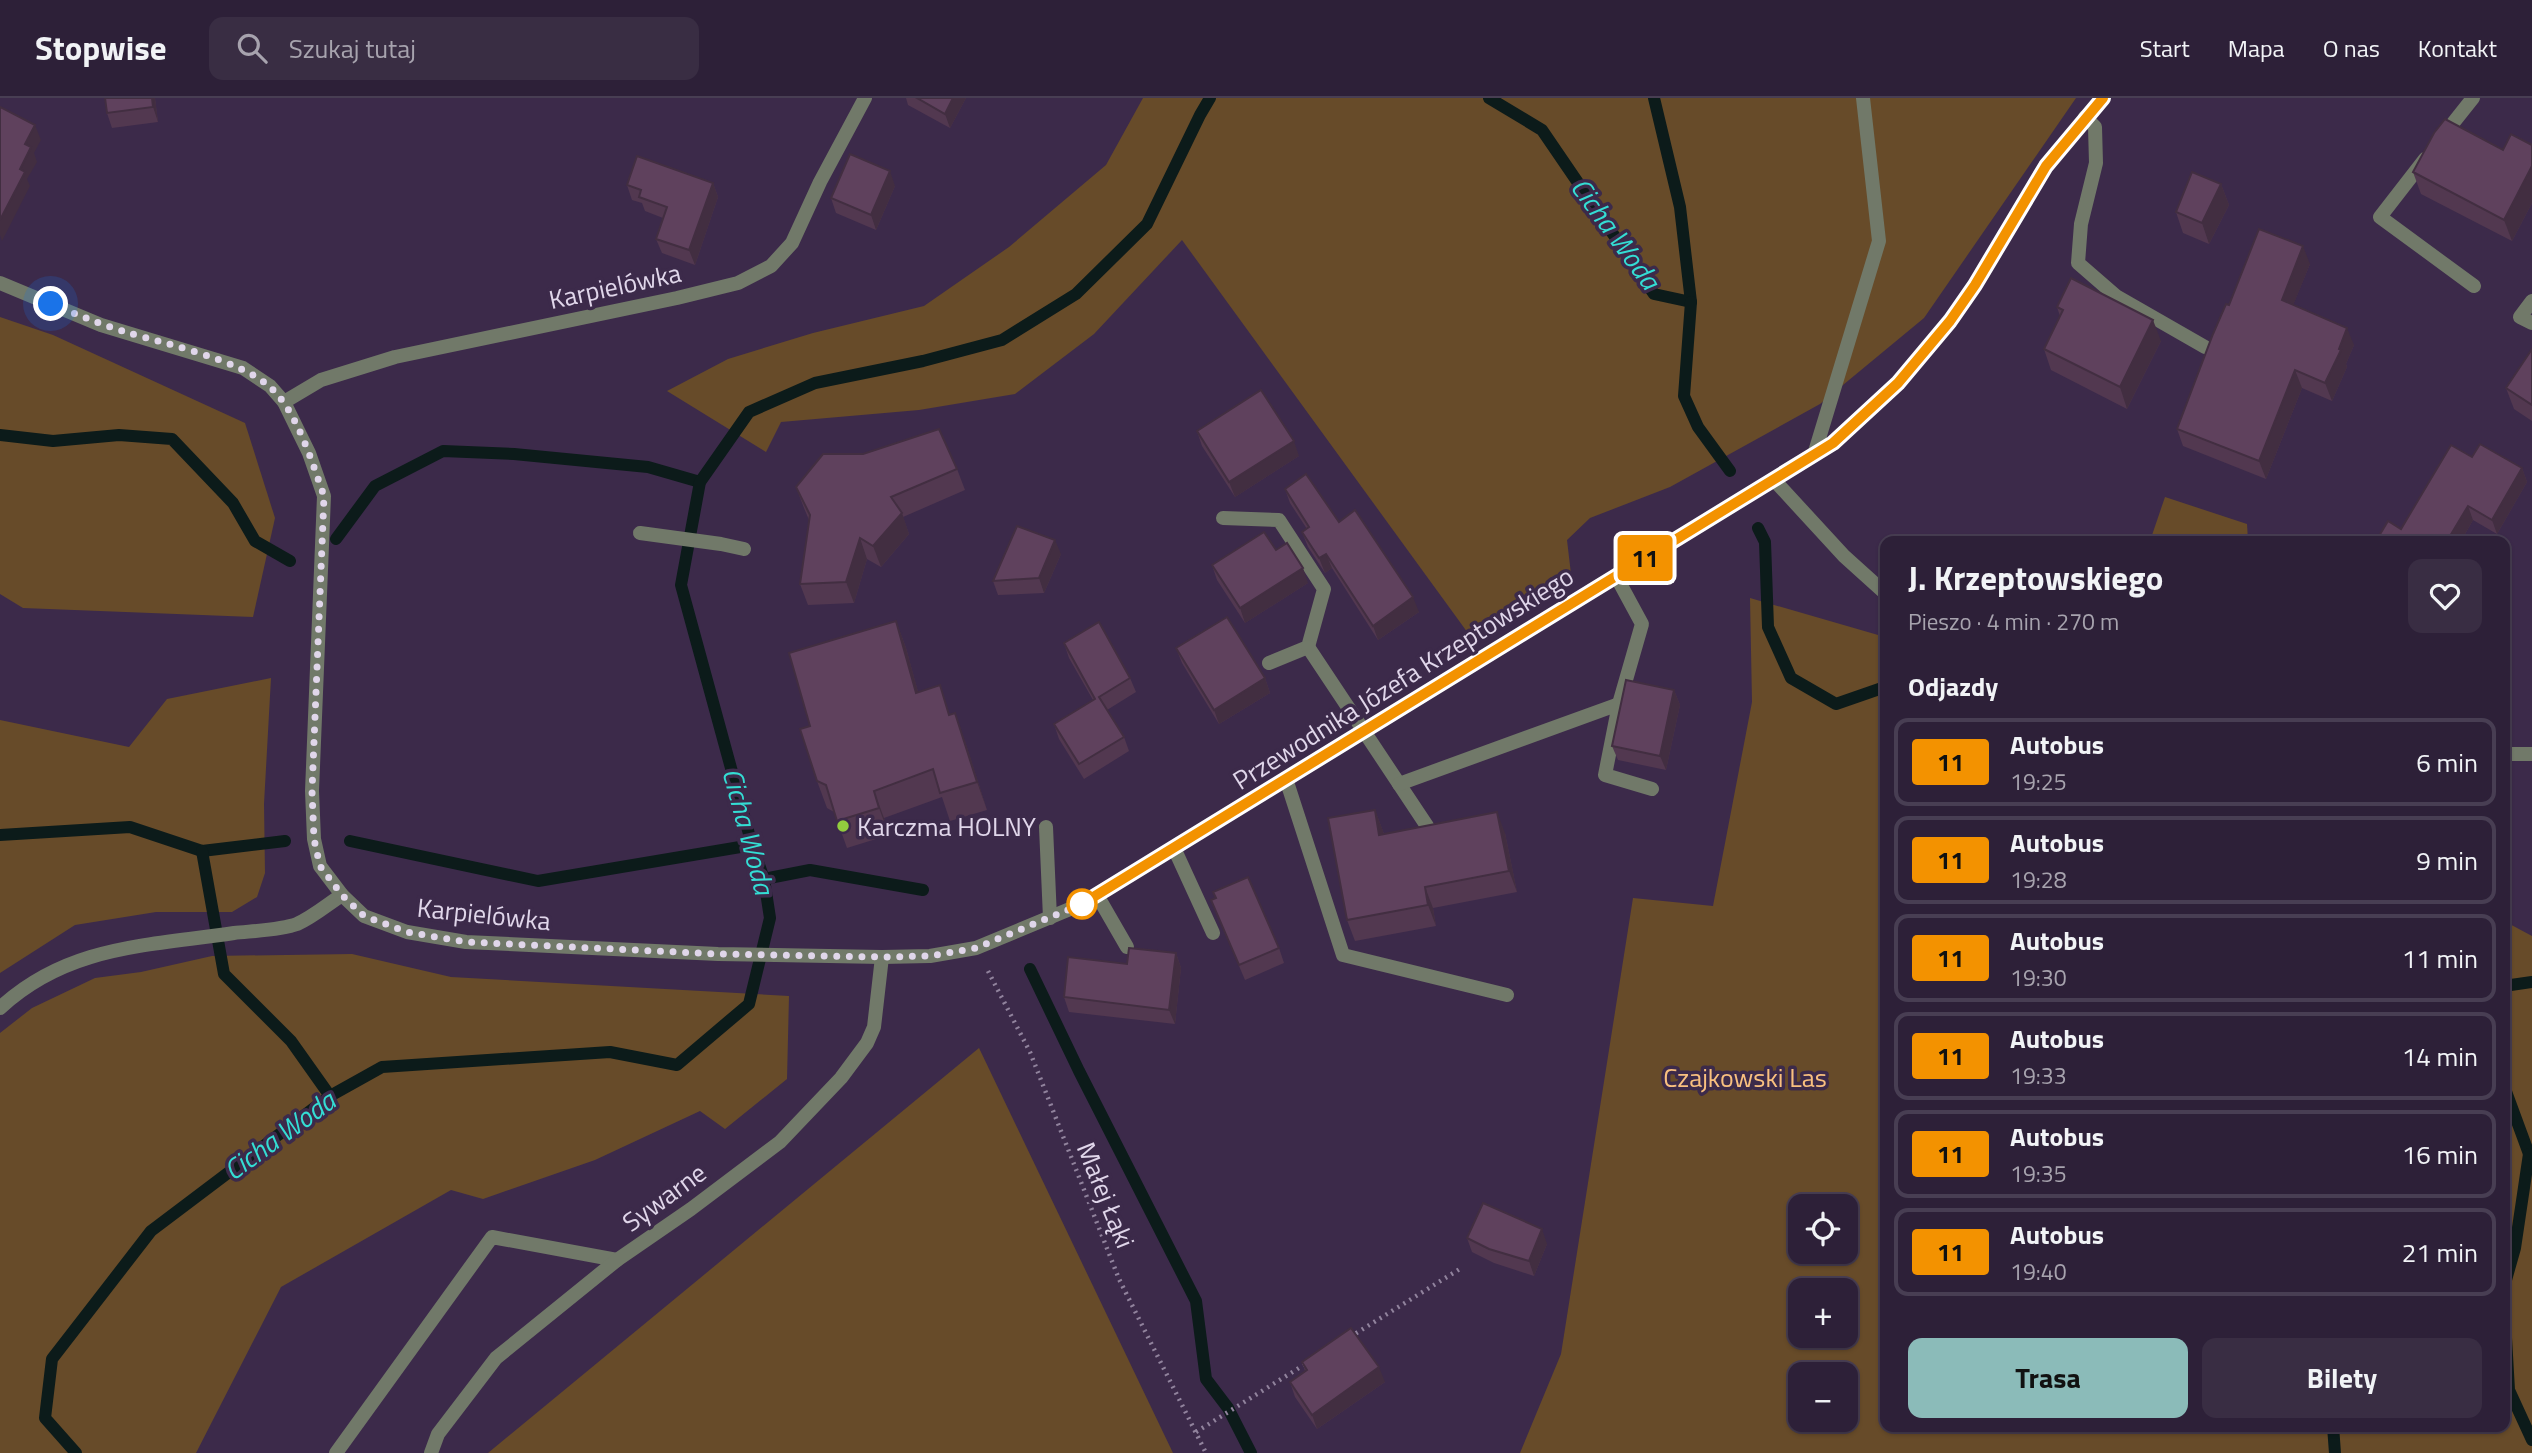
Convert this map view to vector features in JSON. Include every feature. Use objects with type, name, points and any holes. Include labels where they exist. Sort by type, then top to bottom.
[{"type":"street","name":"Karpielówka","points":[[284,402],[321,380],[395,357],[677,298],[738,283],[771,266],[792,243],[820,182],[865,98]]},
{"type":"street","points":[[1814,455],[1879,241],[1863,98]]},
{"type":"street","name":"Przewodnika Józefa Krzeptowskiego","points":[[930,956],[976,948],[1050,918],[1097,895],[1833,443],[1898,383],[1936,338],[1975,285],[2046,166],[2103,98]]},
{"type":"street","points":[[2473,98],[2379,217],[2474,286]]},
{"type":"street","points":[[2085,117],[2095,127],[2096,163],[2081,224],[2078,263],[2116,296],[2205,347]]},
{"type":"street","name":"Karpielówka","points":[[0,284],[101,325],[243,368],[270,386],[284,402],[309,453],[324,496],[312,791],[314,839],[320,866],[342,895],[364,916],[407,932],[466,942],[718,954],[930,956]]},
{"type":"street","points":[[2532,301],[2520,317],[2532,323]]},
{"type":"street","points":[[1775,481],[1844,556],[1880,588]]},
{"type":"street","points":[[1223,518],[1279,520],[1324,589],[1308,647],[1427,826]]},
{"type":"street","points":[[664,539],[640,533],[744,549]]},
{"type":"street","points":[[1616,576],[1642,624],[1619,704],[1605,775],[1652,789]]},
{"type":"street","points":[[1269,663],[1308,647]]},
{"type":"street","points":[[1399,784],[1619,704]]},
{"type":"street","points":[[2510,754],[2532,754]]},
{"type":"street","points":[[1286,779],[1343,955],[1507,995]]},
{"type":"street","points":[[1046,827],[1050,918]]},
{"type":"street","points":[[1174,848],[1213,933]]},
{"type":"street","points":[[0,1008],[45,974],[80,959],[123,948],[296,924],[342,895]]},
{"type":"street","points":[[1097,895],[1127,947]]},
{"type":"street","name":"Sywarne","points":[[431,1453],[438,1434],[496,1358],[617,1260],[780,1142],[841,1078],[867,1043],[874,1027],[882,957]]},
{"type":"street","points":[[336,1453],[492,1237],[617,1260]]},
{"type":"path","name":"Małej Łąki","points":[[976,948],[1030,1052],[1119,1279],[1206,1453]]},
{"type":"path","points":[[1345,1340],[1463,1267]]},
{"type":"path","points":[[1196,1432],[1310,1362]]},
{"type":"green space","points":[[1143,98],[2076,98],[1924,318],[1820,404],[1670,487],[1590,518],[1567,540],[1571,574],[1473,640],[1182,240],[1094,334],[1015,394],[919,410],[781,422],[766,452],[667,391],[728,359],[813,333],[924,306],[1009,247],[1106,165]]},
{"type":"green space","points":[[0,317],[53,335],[245,423],[275,518],[253,617],[23,608],[0,594]]},
{"type":"green space","points":[[2165,497],[2247,524],[2248,536],[2152,536]]},
{"type":"green space","name":"Czajkowski Las","points":[[1750,598],[1880,636],[1880,1432],[2510,1432],[2510,924],[2532,936],[2532,1453],[1520,1453],[1561,1354],[1633,898],[1713,906],[1752,702]]},
{"type":"green space","points":[[271,678],[264,804],[265,873],[257,897],[232,912],[156,912],[75,925],[0,973],[0,720],[129,747],[167,699]]},
{"type":"green space","points":[[352,954],[451,977],[789,996],[787,1079],[725,1129],[700,1111],[595,1160],[483,1199],[451,1190],[281,1287],[196,1453],[0,1453],[0,1033],[32,1008],[95,978],[141,972],[212,956]]},
{"type":"green space","points":[[979,1048],[1173,1453],[488,1453]]},
{"type":"building","points":[[105,98],[152,98],[153,107],[107,113]]},
{"type":"building","points":[[917,98],[953,98],[945,114]]},
{"type":"building","points":[[0,107],[35,125],[25,144],[31,147],[20,169],[25,172],[0,220]]},
{"type":"building","points":[[2445,119],[2503,150],[2511,134],[2532,145],[2532,166],[2504,220],[2413,172],[2434,133]]},
{"type":"building","points":[[850,154],[890,171],[871,215],[831,198]]},
{"type":"building","points":[[637,156],[713,183],[689,250],[656,239],[667,207],[639,197],[641,190],[627,185]]},
{"type":"building","points":[[2192,172],[2221,184],[2202,223],[2176,212]]},
{"type":"building","points":[[2259,229],[2303,246],[2282,300],[2347,328],[2339,349],[2341,350],[2325,383],[2295,370],[2259,461],[2177,429],[2213,334],[2226,304],[2229,305]]},
{"type":"building","points":[[2071,278],[2153,320],[2120,387],[2044,349],[2063,310],[2057,307]]},
{"type":"building","points":[[2532,349],[2532,405],[2506,388]]},
{"type":"building","points":[[1261,390],[1294,441],[1229,482],[1197,431]]},
{"type":"building","points":[[939,429],[957,469],[891,497],[902,513],[873,546],[860,538],[846,582],[800,584],[810,515],[796,487],[823,454],[863,454]]},
{"type":"building","points":[[2480,444],[2522,468],[2492,520],[2468,506],[2450,536],[2379,536],[2388,521],[2401,529],[2451,445],[2472,457]]},
{"type":"building","points":[[1306,474],[1339,522],[1355,510],[1413,597],[1373,626],[1326,554],[1319,558],[1302,532],[1309,527],[1285,489]]},
{"type":"building","points":[[1017,526],[1055,540],[1039,578],[993,581]]},
{"type":"building","points":[[1264,532],[1276,550],[1287,543],[1303,568],[1240,608],[1212,565]]},
{"type":"building","points":[[1227,617],[1265,678],[1214,710],[1176,648]]},
{"type":"building","points":[[896,621],[916,693],[940,685],[949,715],[955,713],[977,782],[940,793],[933,769],[874,791],[879,808],[837,821],[826,785],[817,781],[800,729],[810,726],[789,653]]},
{"type":"building","points":[[1099,622],[1130,678],[1099,697],[1124,737],[1079,764],[1054,724],[1095,699],[1064,643]]},
{"type":"building","points":[[1626,680],[1674,690],[1660,756],[1612,746]]},
{"type":"building","points":[[1375,810],[1379,835],[1497,812],[1509,871],[1425,887],[1428,905],[1347,920],[1328,818]]},
{"type":"building","points":[[1248,877],[1279,948],[1239,965],[1211,900],[1216,898],[1213,892]]},
{"type":"building","points":[[1129,948],[1176,953],[1169,1010],[1064,997],[1068,957],[1127,964]]},
{"type":"building","points":[[1483,1203],[1542,1229],[1529,1261],[1489,1249],[1467,1238]]},
{"type":"building","points":[[1351,1328],[1379,1367],[1312,1415],[1290,1382],[1307,1370],[1302,1362]]},
{"type":"waterway","name":"Cicha Woda","points":[[76,1453],[45,1418],[52,1359],[151,1231],[330,1096],[382,1067],[610,1052],[677,1065],[749,1004],[770,918],[764,879],[752,845],[681,585],[700,482],[749,412],[815,383],[923,361],[1002,340],[1076,294],[1147,224],[1210,98]]},
{"type":"waterway","name":"Cicha Woda","points":[[1489,98],[1542,130],[1654,294],[1691,302],[1680,207],[1654,98]]},
{"type":"waterway","points":[[1691,302],[1684,396],[1698,427],[1730,471]]},
{"type":"waterway","points":[[0,435],[53,441],[119,435],[172,439],[233,503],[255,541],[290,561]]},
{"type":"waterway","points":[[336,539],[375,486],[443,451],[514,454],[648,467],[700,482]]},
{"type":"waterway","points":[[1758,528],[1765,542],[1768,627],[1791,678],[1836,704],[1880,689]]},
{"type":"waterway","points":[[0,835],[130,827],[202,851],[285,841]]},
{"type":"waterway","points":[[350,841],[538,881],[752,845]]},
{"type":"waterway","points":[[202,851],[224,974],[291,1041],[330,1096]]},
{"type":"waterway","points":[[764,879],[810,870],[923,890]]},
{"type":"waterway","points":[[1030,969],[1196,1301],[1206,1379],[1228,1408],[1251,1453]]},
{"type":"waterway","points":[[2510,985],[2532,982]]},
{"type":"waterway","points":[[2510,1102],[2529,1154],[2532,1155]]},
{"type":"waterway","points":[[2510,1266],[2529,1154]]},
{"type":"waterway","points":[[2510,1392],[2532,1440]]},
{"type":"waterway","points":[[2333,1432],[2335,1453]]},
{"type":"bus line","name":"11","points":[[1082,904],[1833,443],[1898,383],[1950,321],[1975,285],[2046,166],[2103,98]]},
{"type":"place","name":"Karczma HOLNY","points":[[843,826]]},
{"type":"route","points":[[51,304],[101,325],[243,368],[270,386],[284,402],[309,453],[324,496],[312,791],[314,839],[320,866],[342,895],[364,916],[407,932],[466,942],[718,954],[882,957],[930,956],[976,948],[1082,904]]}]
